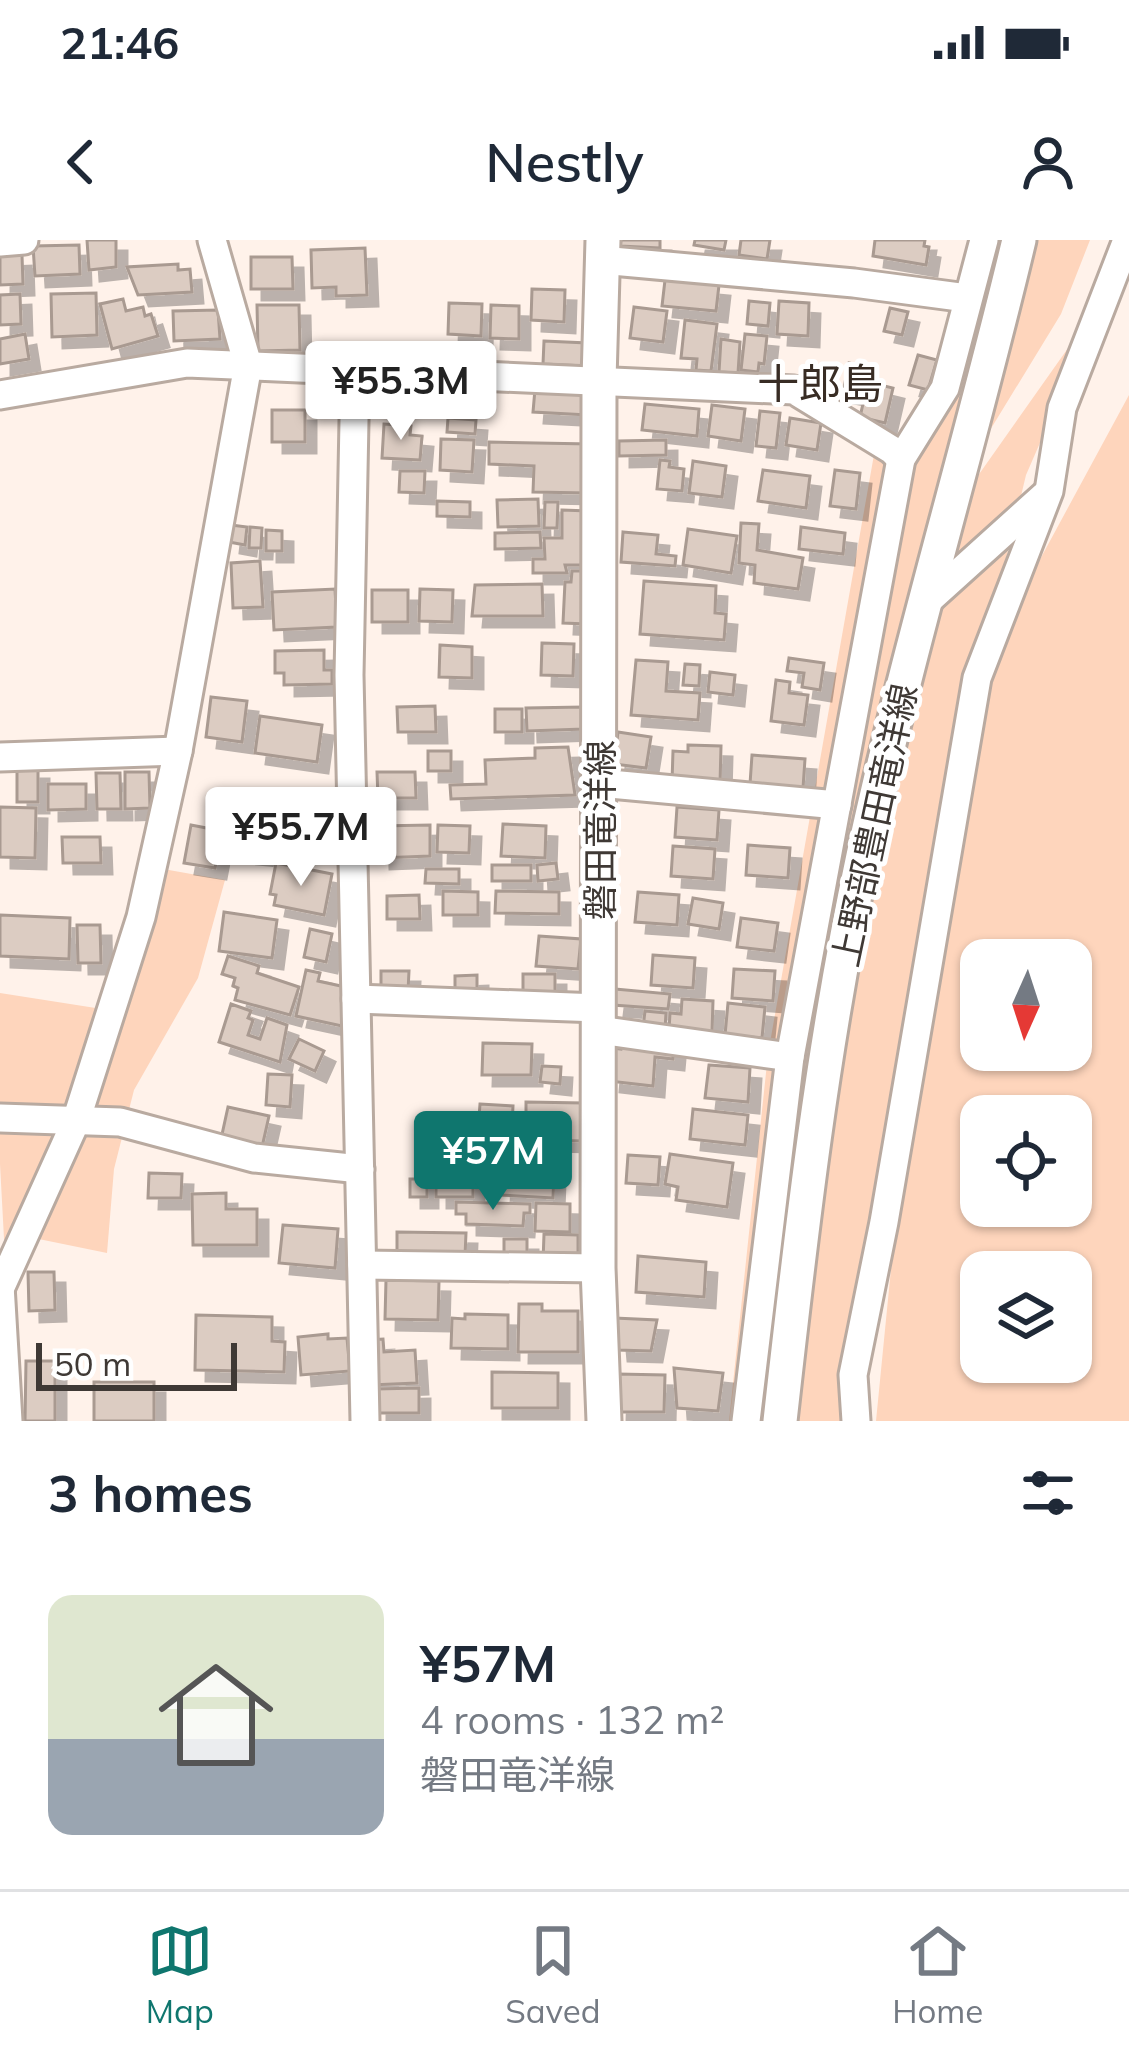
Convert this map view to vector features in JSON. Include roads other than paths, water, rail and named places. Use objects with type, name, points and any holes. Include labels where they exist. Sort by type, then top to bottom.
[{"type":"main road","name":"上野部豊田竜洋線","points":[[780,1421],[814,1139],[862,857],[922,606],[1019,240]]},
{"type":"main road","name":"磐田竜洋線","points":[[602,250],[598,1268],[604,1421]]},
{"type":"street","points":[[0,242],[24,240]]},
{"type":"street","points":[[8,1421],[1,1286],[76,1121],[141,917],[178,751],[248,365],[212,240]]},
{"type":"street","points":[[856,1421],[853,1376],[977,678],[1049,491],[1062,408],[1127,240]]},
{"type":"street","points":[[746,1421],[790,1057],[901,459],[945,388],[980,247]]},
{"type":"street","points":[[602,250],[967,298]]},
{"type":"street","points":[[0,395],[187,363],[794,390],[901,459]]},
{"type":"street","points":[[356,370],[349,675],[365,1421]]},
{"type":"street","points":[[922,606],[1049,491]]},
{"type":"street","points":[[0,757],[178,751]]},
{"type":"street","points":[[599,783],[837,805]]},
{"type":"street","points":[[356,999],[599,1019],[790,1057]]},
{"type":"street","points":[[0,1118],[120,1121],[254,1158],[360,1169]]},
{"type":"street","points":[[362,1265],[598,1268]]},
{"type":"district","name":"十郎島","points":[[820,383]]}]
